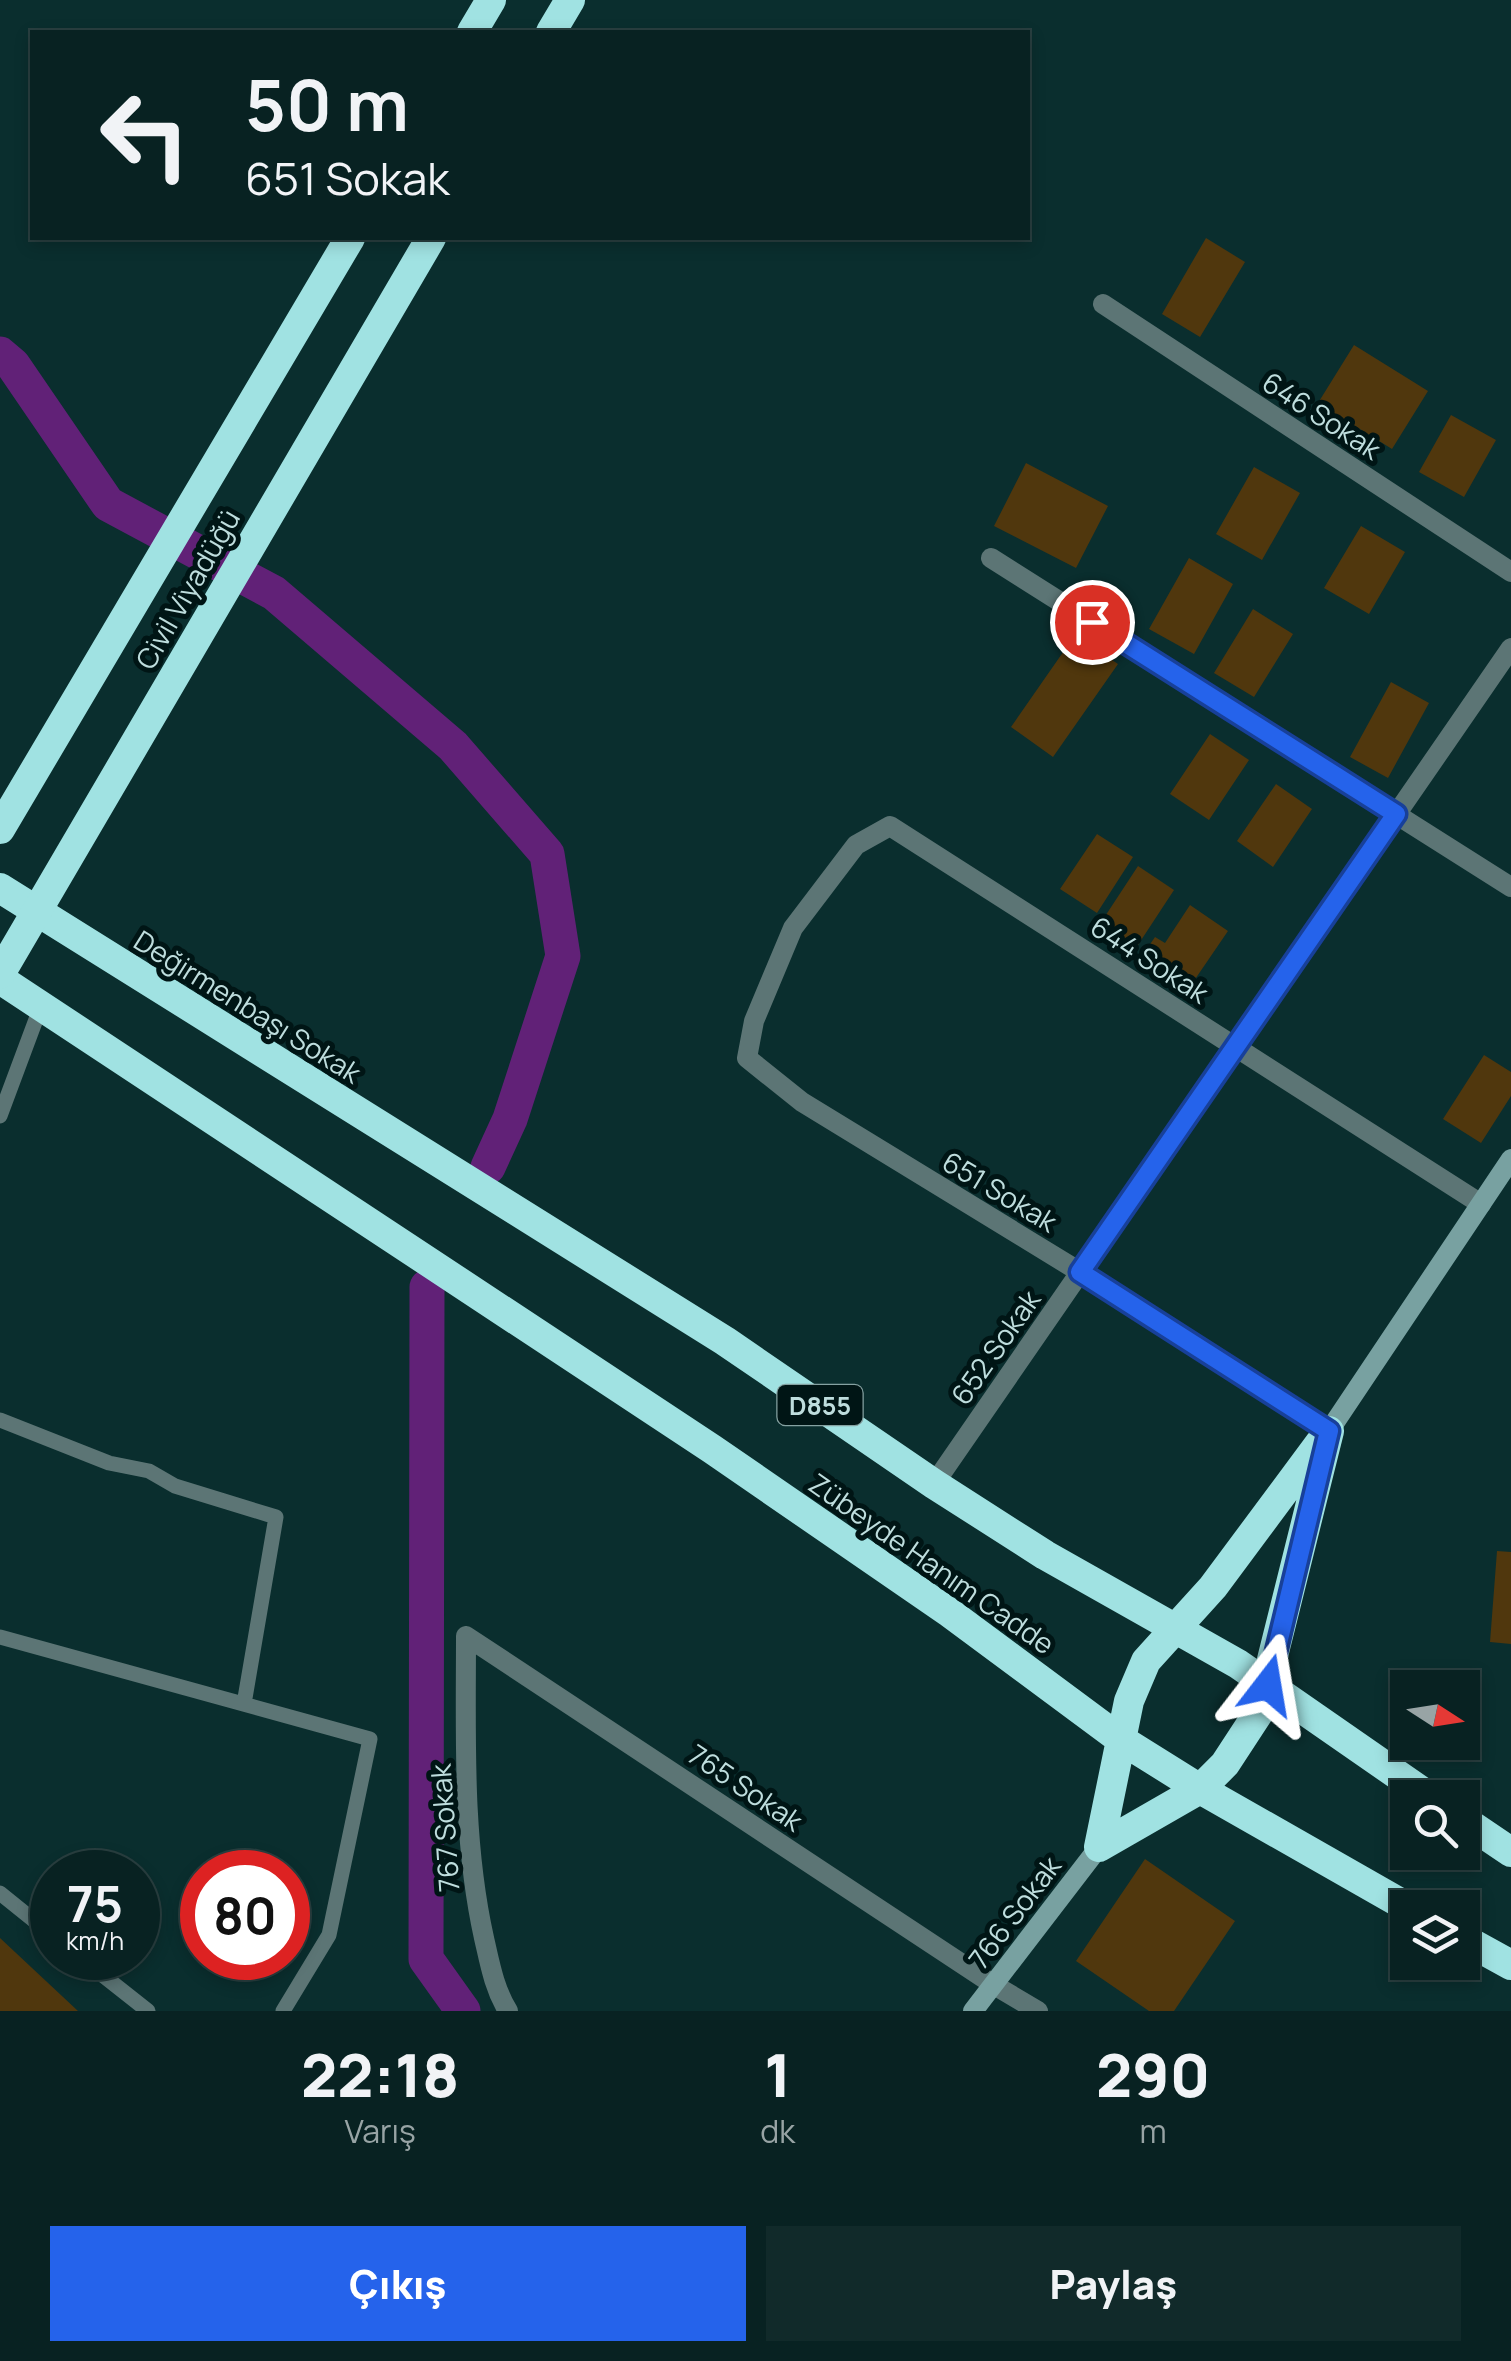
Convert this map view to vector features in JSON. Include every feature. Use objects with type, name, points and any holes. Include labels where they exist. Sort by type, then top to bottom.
[{"type":"highway","points":[[473,30],[491,0]]},
{"type":"highway","points":[[551,30],[570,0]]},
{"type":"highway","name":"Civil Viyadüğü","points":[[0,829],[349,240]]},
{"type":"highway","name":"Civil Viyadüğü","points":[[0,976],[430,240]]},
{"type":"highway","name":"Değirmenbaşı Sokak","points":[[0,888],[725,1341],[934,1484]]},
{"type":"highway","points":[[0,976],[41,1006]]},
{"type":"highway","name":"Zübeyde Hanım Cadde","points":[[41,1006],[934,1602],[1120,1738],[1200,1789],[1390,1897]]},
{"type":"highway","points":[[1099,1847],[1129,1701],[1146,1661],[1214,1587],[1329,1431]]},
{"type":"highway","points":[[1099,1847],[1200,1789],[1240,1744],[1259,1712],[1329,1431]]},
{"type":"highway","name":"D855","points":[[934,1484],[1045,1555],[1178,1629],[1268,1685],[1405,1780]]},
{"type":"highway","points":[[1480,1832],[1511,1852]]},
{"type":"highway","points":[[1480,1948],[1511,1966]]},
{"type":"street","name":"646 Sokak","points":[[1103,304],[1511,572]]},
{"type":"street","points":[[992,558],[1511,887]]},
{"type":"street","name":"652 Sokak","points":[[934,1484],[1511,648]]},
{"type":"street","name":"644 Sokak","points":[[747,1058],[754,1022],[793,928],[856,845],[890,826],[1481,1204]]},
{"type":"street","name":"651 Sokak","points":[[747,1058],[802,1102],[1080,1272],[1329,1431]]},
{"type":"street","points":[[1329,1431],[1510,1163]]},
{"type":"street","name":"765 Sokak","points":[[466,1636],[1038,2011]]},
{"type":"street","name":"767 Sokak","points":[[466,1636],[466,1765],[475,1897],[496,1991],[508,2011]]},
{"type":"street","name":"766 Sokak","points":[[973,2011],[1099,1847]]},
{"type":"lane","points":[[0,1116],[41,1006]]},
{"type":"lane","points":[[0,1420],[109,1463],[149,1471],[175,1486],[276,1517],[244,1704]]},
{"type":"lane","points":[[0,1637],[370,1740],[329,1935],[283,2011]]},
{"type":"lane","points":[[0,1893],[30,1917]]},
{"type":"lane","points":[[109,1980],[148,2011]]},
{"type":"building","points":[[1206,238],[1245,262],[1200,337],[1162,314]]},
{"type":"building","points":[[1354,345],[1428,391],[1392,449],[1318,403]]},
{"type":"building","points":[[1451,415],[1496,440],[1464,497],[1419,472]]},
{"type":"building","points":[[1026,463],[1108,506],[1076,568],[994,526]]},
{"type":"building","points":[[1254,467],[1300,493],[1262,560],[1216,534]]},
{"type":"building","points":[[1361,526],[1405,552],[1369,614],[1324,588]]},
{"type":"building","points":[[1189,558],[1233,584],[1194,654],[1149,629]]},
{"type":"building","points":[[1253,609],[1293,634],[1254,697],[1214,673]]},
{"type":"building","points":[[1075,635],[1118,664],[1053,757],[1011,727]]},
{"type":"building","points":[[1391,682],[1429,703],[1388,778],[1350,757]]},
{"type":"building","points":[[1210,734],[1249,760],[1209,820],[1170,794]]},
{"type":"building","points":[[1276,784],[1312,809],[1273,867],[1237,841]]},
{"type":"building","points":[[1097,834],[1133,857],[1097,913],[1060,889]]},
{"type":"building","points":[[1138,866],[1174,890],[1134,951],[1098,927]]},
{"type":"building","points":[[1190,905],[1228,931],[1187,991],[1140,959],[1155,937],[1165,943]]},
{"type":"building","points":[[1484,1055],[1511,1072],[1511,1096],[1481,1143],[1443,1119]]},
{"type":"building","points":[[1497,1551],[1511,1552],[1511,1644],[1490,1642]]},
{"type":"building","points":[[1145,1859],[1235,1921],[1174,2011],[1149,2011],[1076,1961]]},
{"type":"building","points":[[0,1938],[30,1966],[30,1980],[45,1980],[78,2011],[0,2011]]},
{"type":"waterway","points":[[0,354],[13,365],[108,504],[274,593],[453,746],[547,854],[563,956],[510,1119],[488,1167]]},
{"type":"waterway","points":[[427,1287],[426,1959],[463,2011]]},
{"type":"route","points":[[1092,622],[1396,814],[1080,1272],[1329,1431],[1268,1685]]}]
